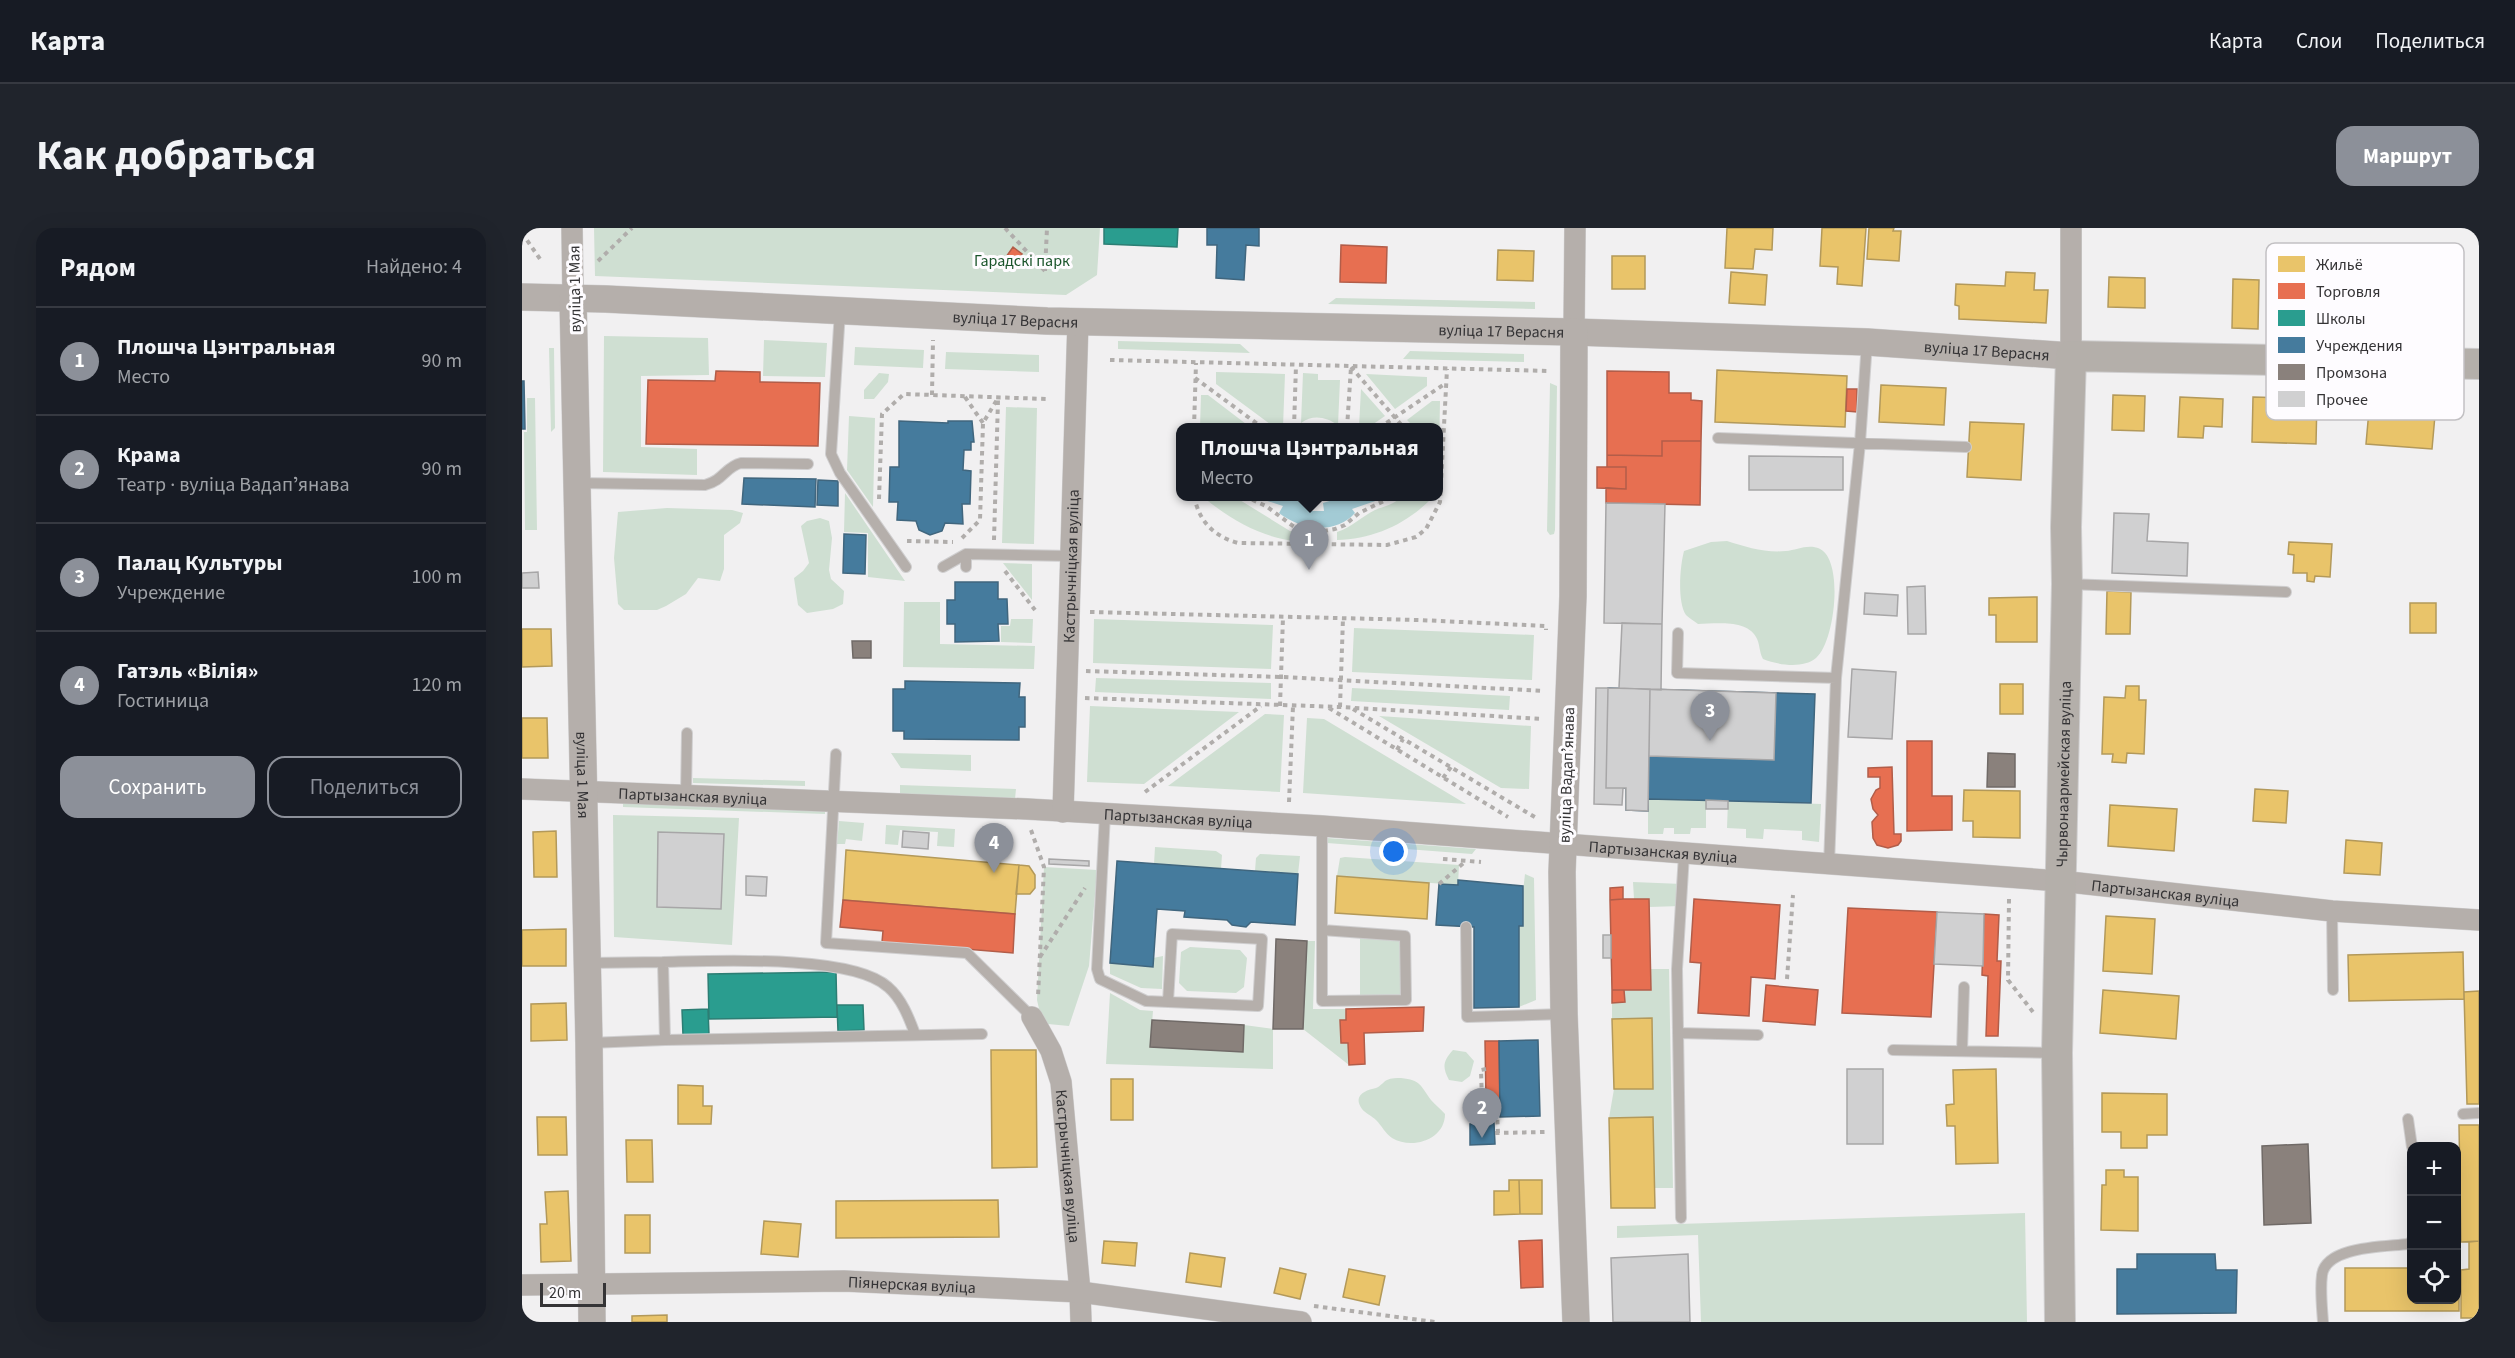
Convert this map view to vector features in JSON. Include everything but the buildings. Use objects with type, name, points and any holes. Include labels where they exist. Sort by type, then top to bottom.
[{"type":"main road","name":"вуліца 17 Верасня","points":[[2072,356],[2266,360]]},
{"type":"main road","name":"Чырвонаармейская вуліца","points":[[2060,1322],[2057,1053],[2067,584],[2066,527],[2072,356]]},
{"type":"main road","name":"вуліца 17 Верасня","points":[[2464,364],[2479,364]]},
{"type":"street","name":"вуліца 1 Мая","points":[[572,228],[589,1043],[592,1322]]},
{"type":"street","name":"вуліца Вадапʼянава","points":[[1575,228],[1573,596],[1563,845],[1564,1014],[1576,1322]]},
{"type":"street","name":"Чырвонаармейская вуліца","points":[[2072,228],[2072,356]]},
{"type":"street","name":"вуліца 17 Верасня","points":[[522,297],[1078,321],[1574,332],[1867,342],[2072,356]]},
{"type":"street","name":"Кастрычніцкая вуліца","points":[[1063,812],[1078,321]]},
{"type":"street","name":"Партызанская вуліца","points":[[522,789],[583,789],[1322,826],[2060,881],[2332,911],[2479,920]]},
{"type":"street","name":"Кастрычніцкая вуліца","points":[[1035,1012],[1061,1082],[1081,1322]]},
{"type":"street","name":"Піянерская вуліца","points":[[522,1285],[844,1281],[1080,1292],[1304,1313]]},
{"type":"lane","points":[[840,311],[831,454],[840,473],[906,567]]},
{"type":"lane","points":[[1829,865],[1836,678],[1860,443],[1867,342]]},
{"type":"lane","points":[[1718,438],[1966,447]]},
{"type":"lane","points":[[578,483],[705,485],[716,482],[733,465],[741,463],[808,464]]},
{"type":"lane","points":[[943,567],[966,554],[1071,556]]},
{"type":"lane","points":[[966,554],[966,567]]},
{"type":"lane","points":[[2067,584],[2286,592]]},
{"type":"lane","points":[[1678,633],[1677,673],[1836,678]]},
{"type":"lane","points":[[686,794],[687,733]]},
{"type":"lane","points":[[836,754],[826,943],[967,953],[1035,1012]]},
{"type":"lane","points":[[1105,814],[1097,969],[1100,979],[1146,1001],[1168,1002],[1258,1006],[1262,939],[1172,934],[1168,1002]]},
{"type":"lane","points":[[1322,826],[1322,930],[1322,1001],[1406,1000],[1405,936],[1322,930]]},
{"type":"lane","points":[[1681,1218],[1677,969],[1684,854]]},
{"type":"lane","points":[[2332,911],[2333,990]]},
{"type":"lane","points":[[1466,927],[1467,1017],[1564,1014]]},
{"type":"lane","points":[[587,963],[663,962],[838,966],[866,973],[888,987],[904,1008],[915,1034]]},
{"type":"lane","points":[[663,962],[665,1040]]},
{"type":"lane","points":[[1962,1051],[1964,987]]},
{"type":"lane","points":[[1678,1033],[1758,1035]]},
{"type":"lane","points":[[589,1043],[982,1034]]},
{"type":"lane","points":[[1893,1050],[2057,1053]]},
{"type":"lane","points":[[2463,1114],[2479,1113]]},
{"type":"lane","points":[[2408,1119],[2411,1142]]},
{"type":"lane","points":[[2323,1322],[2322,1274],[2326,1262],[2341,1253],[2407,1244]]},
{"type":"path","points":[[598,261],[632,228]]},
{"type":"path","points":[[1005,228],[1045,271],[1047,228]]},
{"type":"path","points":[[522,233],[540,260]]},
{"type":"path","points":[[932,395],[933,340]]},
{"type":"path","points":[[1110,360],[1547,371]]},
{"type":"path","points":[[1194,423],[1196,363]]},
{"type":"path","points":[[1294,423],[1296,365]]},
{"type":"path","points":[[1351,367],[1400,423]]},
{"type":"path","points":[[1347,423],[1351,367]]},
{"type":"path","points":[[1443,473],[1447,369]]},
{"type":"path","points":[[1195,378],[1256,423]]},
{"type":"path","points":[[1386,423],[1446,384]]},
{"type":"path","points":[[879,504],[882,414],[904,394],[1046,399]]},
{"type":"path","points":[[964,397],[983,423]]},
{"type":"path","points":[[902,540],[957,543],[980,520],[983,423],[998,398]]},
{"type":"path","points":[[998,398],[993,554],[1035,610]]},
{"type":"path","points":[[1195,501],[1199,514],[1208,527],[1238,543],[1387,545],[1416,537],[1426,529],[1440,501]]},
{"type":"path","points":[[1255,501],[1266,506],[1297,530],[1311,533],[1335,529],[1359,513],[1384,501]]},
{"type":"path","points":[[1310,544],[1311,533]]},
{"type":"path","points":[[1086,612],[1344,618],[1546,626]]},
{"type":"path","points":[[1280,706],[1283,617]]},
{"type":"path","points":[[1340,708],[1344,618]]},
{"type":"path","points":[[1084,671],[1281,677],[1544,691]]},
{"type":"path","points":[[1083,698],[1353,708],[1543,719]]},
{"type":"path","points":[[1144,792],[1262,706]]},
{"type":"path","points":[[1289,802],[1293,706]]},
{"type":"path","points":[[1329,707],[1508,818]]},
{"type":"path","points":[[1353,708],[1540,821]]},
{"type":"path","points":[[1396,750],[1403,739]]},
{"type":"path","points":[[1443,778],[1451,767]]},
{"type":"path","points":[[1031,829],[1044,867],[1035,1012]]},
{"type":"path","points":[[1040,957],[1103,861]]},
{"type":"path","points":[[1439,884],[1466,861]]},
{"type":"path","points":[[1787,979],[1793,896]]},
{"type":"path","points":[[2009,898],[2008,980],[2034,1013]]},
{"type":"path","points":[[1486,1069],[1481,1070],[1482,1102],[1497,1112],[1496,1133],[1547,1132]]},
{"type":"path","points":[[1304,1313],[1435,1322]]},
{"type":"green space","name":"Гарадскі парк","points":[[594,228],[1100,228],[1097,275],[1066,295],[595,276]]},
{"type":"green space","points":[[1336,298],[1535,302],[1535,309],[1328,304]]},
{"type":"green space","points":[[604,336],[708,338],[709,375],[641,376],[641,447],[697,449],[697,475],[603,472]]},
{"type":"green space","points":[[764,340],[827,343],[825,377],[763,376]]},
{"type":"green space","points":[[1118,341],[1240,344],[1250,353],[1118,349]]},
{"type":"green space","points":[[855,347],[924,350],[923,368],[854,365]]},
{"type":"green space","points":[[549,348],[554,348],[555,428],[551,432]]},
{"type":"green space","points":[[1410,351],[1524,354],[1524,362],[1403,359]]},
{"type":"green space","points":[[946,352],[1039,355],[1039,372],[945,369]]},
{"type":"green space","points":[[1216,372],[1285,374],[1283,423],[1269,423],[1216,384]]},
{"type":"green space","points":[[879,373],[889,374],[888,382],[874,399],[864,399],[864,390]]},
{"type":"green space","points":[[1303,373],[1318,374],[1318,380],[1340,380],[1338,423],[1310,418],[1301,423]]},
{"type":"green space","points":[[1366,374],[1427,377],[1427,386],[1395,409]]},
{"type":"green space","points":[[1550,383],[1557,386],[1555,530],[1554,534],[1550,535],[1547,531]]},
{"type":"green space","points":[[1361,389],[1385,416],[1375,423],[1359,423]]},
{"type":"green space","points":[[1201,395],[1208,395],[1245,423],[1200,423]]},
{"type":"green space","points":[[527,398],[535,398],[537,530],[525,530],[524,432],[527,432]]},
{"type":"green space","points":[[1432,401],[1440,401],[1440,423],[1410,423],[1407,420]]},
{"type":"green space","points":[[1006,407],[1037,408],[1034,544],[1002,543]]},
{"type":"green space","points":[[849,416],[875,418],[873,507],[847,470]]},
{"type":"green space","points":[[845,493],[905,581],[868,577],[868,533],[844,532]]},
{"type":"green space","points":[[1208,501],[1241,501],[1290,531],[1296,532],[1295,541],[1270,536],[1224,513]]},
{"type":"green space","points":[[1429,501],[1412,515],[1389,528],[1364,537],[1337,540],[1337,532],[1375,510],[1395,502]]},
{"type":"green space","points":[[667,508],[732,510],[743,513],[740,523],[724,535],[724,569],[720,581],[698,578],[686,594],[657,610],[624,610],[618,604],[614,558],[618,512]]},
{"type":"green space","points":[[820,518],[829,521],[832,538],[829,570],[831,579],[844,591],[843,604],[833,609],[807,613],[798,605],[794,578],[809,563],[801,526],[807,521]]},
{"type":"green space","points":[[1727,541],[1771,551],[1814,547],[1826,555],[1832,567],[1834,601],[1828,636],[1823,649],[1816,658],[1797,665],[1769,661],[1763,659],[1756,637],[1745,627],[1721,623],[1698,624],[1686,615],[1680,593],[1684,551],[1711,542]]},
{"type":"green space","points":[[1003,563],[1032,564],[1032,600]]},
{"type":"green space","points":[[904,602],[940,602],[940,644],[1035,646],[1034,669],[903,667]]},
{"type":"green space","points":[[1011,619],[1033,619],[1032,643],[1001,642],[1001,626],[1010,626]]},
{"type":"green space","points":[[1094,619],[1273,625],[1271,669],[1093,663]]},
{"type":"green space","points":[[1354,628],[1534,635],[1532,680],[1352,672]]},
{"type":"green space","points":[[1096,678],[1271,683],[1271,699],[1095,692]]},
{"type":"green space","points":[[1352,688],[1510,696],[1509,710],[1351,701]]},
{"type":"green space","points":[[1090,706],[1239,712],[1144,784],[1087,782]]},
{"type":"green space","points":[[1265,714],[1284,715],[1280,792],[1168,786]]},
{"type":"green space","points":[[1379,716],[1531,726],[1529,789],[1501,788]]},
{"type":"green space","points":[[1307,718],[1324,719],[1466,804],[1303,793]]},
{"type":"green space","points":[[891,753],[971,755],[971,771],[901,768]]},
{"type":"green space","points":[[693,778],[805,781],[805,786],[693,783]]},
{"type":"green space","points":[[900,785],[1016,789],[1015,799],[900,794]]},
{"type":"green space","points":[[1648,799],[1706,800],[1706,828],[1691,828],[1690,834],[1674,834],[1674,828],[1664,828],[1663,834],[1648,834]]},
{"type":"green space","points":[[1728,801],[1821,804],[1819,842],[1802,840],[1802,831],[1764,829],[1763,839],[1746,838],[1746,829],[1727,828]]},
{"type":"green space","points":[[623,802],[825,810],[825,814],[623,807]]},
{"type":"green space","points":[[613,815],[739,818],[732,945],[614,937]]},
{"type":"green space","points":[[839,821],[864,823],[862,841],[846,839],[845,844],[837,844]]},
{"type":"green space","points":[[886,825],[955,829],[954,847],[937,846],[938,832],[900,830],[898,845],[885,844]]},
{"type":"green space","points":[[1327,838],[1476,849],[1472,854],[1327,843]]},
{"type":"green space","points":[[1155,847],[1216,851],[1222,855],[1221,869],[1154,864]]},
{"type":"green space","points":[[1260,854],[1300,856],[1298,874],[1255,871],[1256,858]]},
{"type":"green space","points":[[1340,858],[1459,865],[1458,885],[1337,876]]},
{"type":"green space","points":[[1044,867],[1097,870],[1089,966],[1069,1026],[1048,1024],[1040,1013],[1037,1000]]},
{"type":"green space","points":[[1525,874],[1534,878],[1536,1000],[1519,1007],[1519,926]]},
{"type":"green space","points":[[1633,882],[1682,884],[1681,906],[1649,907],[1649,899],[1634,899]]},
{"type":"green space","points":[[1360,933],[1405,936],[1406,1000],[1360,1001]]},
{"type":"green space","points":[[1307,941],[1315,941],[1313,1009],[1346,1009],[1346,1020],[1340,1021],[1341,1043],[1348,1043],[1349,1065],[1303,1029]]},
{"type":"green space","points":[[1190,947],[1240,950],[1247,958],[1244,987],[1236,993],[1187,991],[1179,983],[1181,952]]},
{"type":"green space","points":[[1163,956],[1162,989],[1141,988],[1110,974],[1110,963],[1152,967],[1153,958]]},
{"type":"green space","points":[[1651,969],[1669,969],[1673,1188],[1654,1188],[1653,1117],[1609,1118],[1614,1089],[1653,1088],[1652,1018],[1612,1019],[1612,1003],[1624,1002],[1624,990],[1651,990]]},
{"type":"green space","points":[[1110,993],[1140,1010],[1153,1011],[1150,1047],[1242,1052],[1244,1025],[1273,1029],[1273,1069],[1106,1064]]},
{"type":"green space","points":[[1453,1050],[1466,1052],[1474,1061],[1470,1076],[1462,1082],[1449,1080],[1445,1071],[1445,1061]]},
{"type":"green space","points":[[1389,1079],[1413,1080],[1419,1084],[1445,1114],[1440,1130],[1434,1136],[1418,1143],[1392,1138],[1359,1104],[1359,1097],[1365,1092]]},
{"type":"green space","points":[[2025,1213],[2027,1322],[1701,1322],[1698,1235],[1617,1238],[1617,1226]]},
{"type":"water","points":[[1267,501],[1304,501],[1309,503],[1310,511],[1324,511],[1323,503],[1329,501],[1375,501],[1352,509],[1355,513],[1337,525],[1317,528],[1287,519],[1279,513],[1283,506]]},
{"type":"place","name":"Плошча Цэнтральная","points":[[1309,570]]},
{"type":"place","name":"Палац Культуры","points":[[1710,741]]},
{"type":"place","name":"Гатэль «Вілія»","points":[[994,873]]},
{"type":"place","name":"Крама","points":[[1482,1138]]}]
